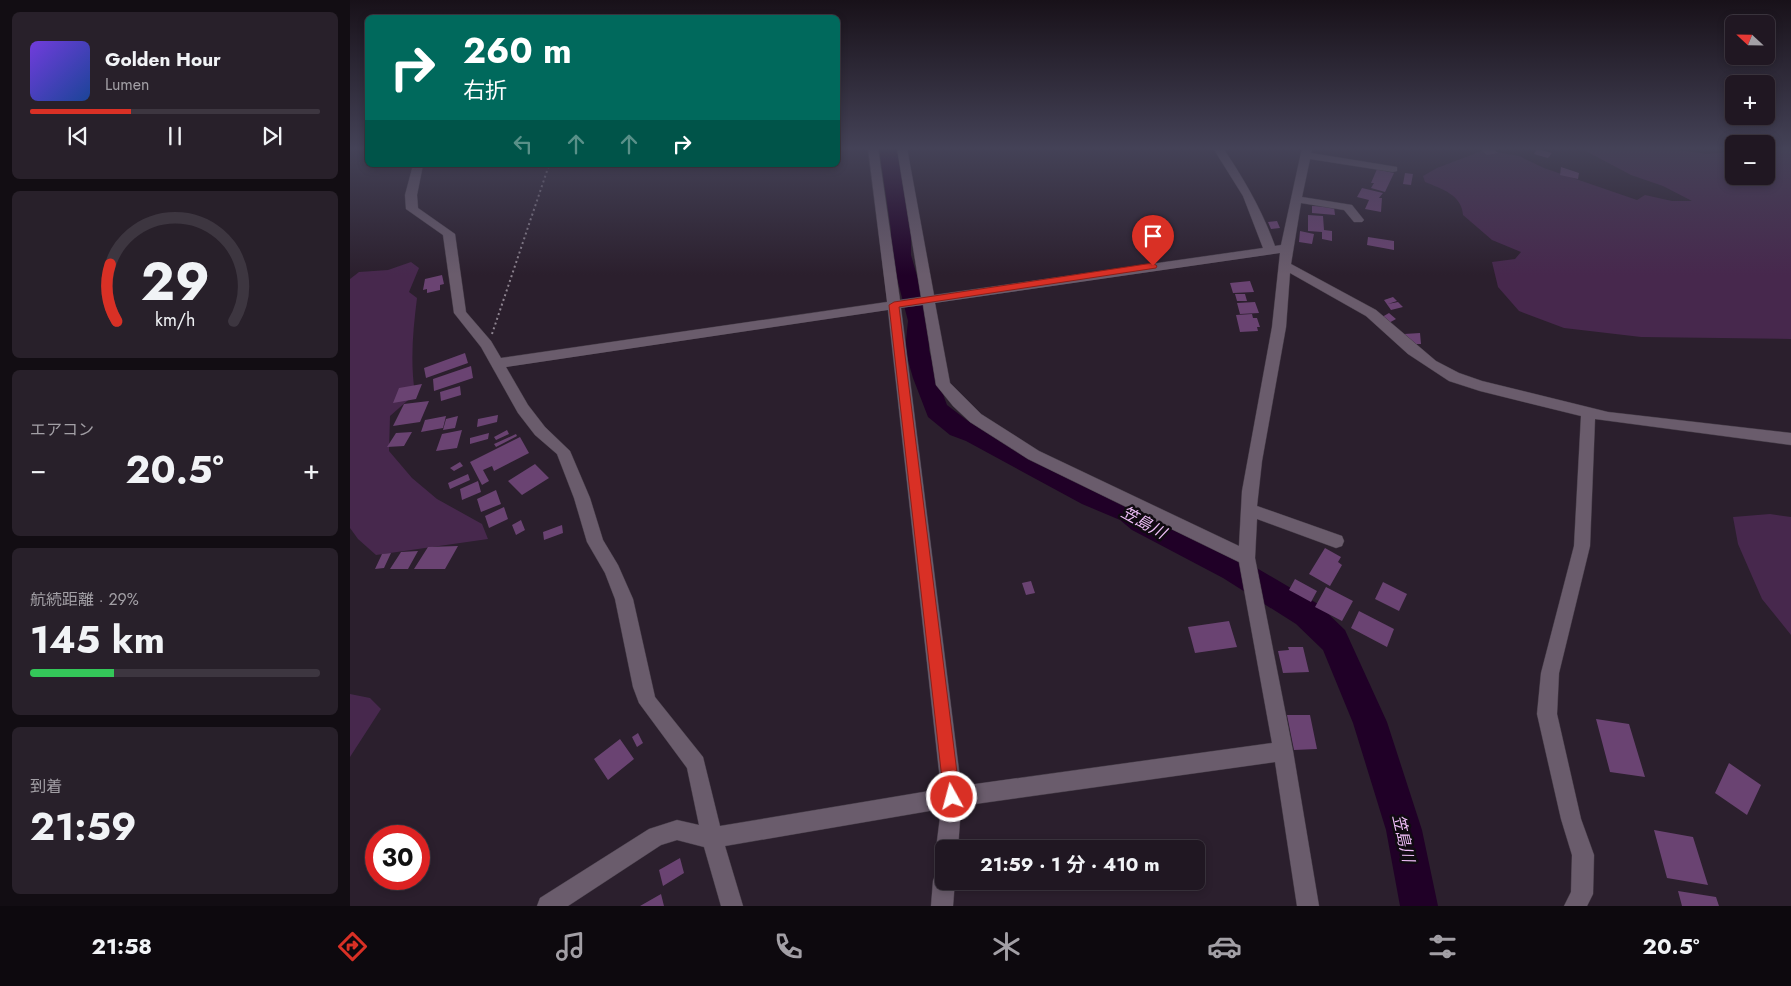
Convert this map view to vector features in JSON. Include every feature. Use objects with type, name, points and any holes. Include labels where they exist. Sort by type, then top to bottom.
[{"type":"street","points":[[412,190],[412,209],[449,234],[460,314],[486,344],[523,409],[540,431],[563,451],[595,542],[612,570],[624,599],[642,687],[648,703],[696,764],[712,838],[732,906]]},
{"type":"street","points":[[879,190],[952,797],[948,840]]},
{"type":"street","points":[[909,190],[943,385],[958,403],[977,421],[1027,453],[1214,540],[1247,558]]},
{"type":"street","points":[[1246,190],[1260,218],[1270,250]]},
{"type":"street","points":[[1298,190],[1286,248],[1286,266],[1278,328],[1254,461],[1247,558],[1283,751],[1308,906]]},
{"type":"street","points":[[1296,199],[1348,207],[1358,220]]},
{"type":"street","points":[[497,362],[1286,248]]},
{"type":"street","points":[[1286,266],[1371,313],[1413,351],[1454,377],[1480,386],[1588,413],[1791,439]]},
{"type":"street","points":[[1575,906],[1582,894],[1583,855],[1571,819],[1548,714],[1550,672],[1582,546],[1588,413]]},
{"type":"street","points":[[1249,510],[1336,541]]},
{"type":"street","points":[[548,906],[656,836],[677,830],[712,838],[952,797],[1283,751]]},
{"type":"street","points":[[942,906],[943,890]]},
{"type":"path","points":[[486,344],[496,328],[541,190]]},
{"type":"shaded area","points":[[1444,190],[1609,190],[1637,200],[1645,195],[1672,201],[1692,201],[1671,190],[1791,190],[1791,339],[1641,337],[1564,328],[1519,311],[1498,287],[1492,262],[1515,259],[1521,252],[1492,240],[1463,215],[1459,202]]},
{"type":"shaded area","points":[[411,262],[419,268],[409,292],[417,298],[413,346],[415,394],[390,416],[389,451],[412,478],[437,499],[482,524],[488,539],[376,555],[358,539],[350,528],[350,279],[359,272],[388,270]]},
{"type":"shaded area","points":[[1770,514],[1791,517],[1791,635],[1762,599],[1738,544],[1733,517]]},
{"type":"shaded area","points":[[350,694],[370,698],[381,709],[350,757]]},
{"type":"building","points":[[1361,190],[1383,193],[1379,198],[1382,198],[1381,212],[1365,209],[1369,200],[1357,197]]},
{"type":"building","points":[[1312,206],[1334,207],[1335,215],[1312,213]]},
{"type":"building","points":[[1308,215],[1323,216],[1324,230],[1332,231],[1332,241],[1322,239],[1322,232],[1308,231]]},
{"type":"building","points":[[1277,221],[1280,228],[1271,229],[1268,222]]},
{"type":"building","points":[[1300,231],[1314,234],[1312,244],[1299,242]]},
{"type":"building","points":[[1368,237],[1394,241],[1394,250],[1367,245]]},
{"type":"building","points":[[442,275],[444,284],[440,285],[440,290],[427,293],[427,289],[423,290],[425,279]]},
{"type":"building","points":[[1250,281],[1254,292],[1233,293],[1230,283]]},
{"type":"building","points":[[1235,294],[1245,294],[1247,301],[1237,301]]},
{"type":"building","points":[[1393,297],[1397,301],[1388,304],[1398,302],[1403,307],[1391,310],[1384,300]]},
{"type":"building","points":[[1255,302],[1259,313],[1240,314],[1237,303]]},
{"type":"building","points":[[1389,313],[1396,319],[1387,324],[1382,317]]},
{"type":"building","points":[[1252,314],[1253,318],[1257,318],[1260,327],[1257,327],[1258,331],[1240,332],[1236,315]]},
{"type":"building","points":[[1420,333],[1421,344],[1405,344],[1404,334]]},
{"type":"building","points":[[465,353],[468,363],[426,378],[424,368]]},
{"type":"building","points":[[471,366],[473,378],[434,391],[433,379]]},
{"type":"building","points":[[422,384],[416,399],[393,403],[399,388]]},
{"type":"building","points":[[460,386],[461,395],[441,401],[440,392]]},
{"type":"building","points":[[429,401],[420,422],[393,426],[404,404]]},
{"type":"building","points":[[498,415],[497,422],[477,427],[478,419]]},
{"type":"building","points":[[446,416],[443,428],[421,432],[425,420]]},
{"type":"building","points":[[458,416],[455,428],[443,430],[446,419]]},
{"type":"building","points":[[462,430],[457,448],[436,451],[442,434]]},
{"type":"building","points":[[507,430],[509,434],[496,440],[494,437]]},
{"type":"building","points":[[412,432],[404,446],[387,447],[396,433]]},
{"type":"building","points":[[489,433],[488,439],[470,444],[470,438]]},
{"type":"building","points":[[516,434],[517,436],[496,447],[494,444]]},
{"type":"building","points":[[520,437],[529,453],[494,471],[492,466],[483,470],[489,481],[482,485],[470,462]]},
{"type":"building","points":[[460,462],[463,466],[454,471],[450,468]]},
{"type":"building","points":[[535,464],[549,478],[522,495],[508,481]]},
{"type":"building","points":[[468,474],[470,480],[450,489],[448,483]]},
{"type":"building","points":[[478,481],[481,492],[462,500],[460,489]]},
{"type":"building","points":[[496,490],[501,504],[481,512],[477,499]]},
{"type":"building","points":[[504,507],[508,519],[489,528],[485,516]]},
{"type":"building","points":[[521,520],[525,530],[516,535],[512,525]]},
{"type":"building","points":[[562,525],[563,533],[544,540],[543,532]]},
{"type":"building","points":[[458,546],[445,569],[414,569],[428,547]]},
{"type":"building","points":[[1325,548],[1341,557],[1338,562],[1342,565],[1330,586],[1309,574]]},
{"type":"building","points":[[418,551],[408,569],[390,569],[401,552]]},
{"type":"building","points":[[391,553],[384,568],[375,569],[382,554]]},
{"type":"building","points":[[1295,579],[1317,591],[1311,602],[1289,590]]},
{"type":"building","points":[[1031,581],[1035,593],[1026,595],[1022,583]]},
{"type":"building","points":[[1383,582],[1407,594],[1399,611],[1375,599]]},
{"type":"building","points":[[1326,587],[1353,601],[1342,621],[1315,607]]},
{"type":"building","points":[[1359,611],[1394,629],[1387,647],[1351,628]]},
{"type":"building","points":[[1229,621],[1237,647],[1195,653],[1188,627]]},
{"type":"building","points":[[1288,647],[1303,647],[1309,672],[1283,673],[1278,651],[1289,650]]},
{"type":"building","points":[[1287,715],[1310,715],[1317,749],[1294,750]]},
{"type":"building","points":[[1596,719],[1629,724],[1645,777],[1610,772]]},
{"type":"building","points":[[638,733],[643,743],[637,747],[632,737]]},
{"type":"building","points":[[620,739],[634,759],[608,780],[594,759]]},
{"type":"building","points":[[1729,763],[1761,785],[1747,815],[1715,793]]},
{"type":"building","points":[[1654,830],[1693,837],[1708,885],[1667,878]]},
{"type":"building","points":[[680,858],[684,873],[663,886],[659,870]]},
{"type":"building","points":[[1678,891],[1716,897],[1719,906],[1682,906]]},
{"type":"building","points":[[661,894],[664,906],[640,906]]},
{"type":"waterway","name":"笠島川","points":[[895,190],[901,230],[901,255],[919,321],[917,350],[937,410],[959,428],[975,434],[1092,496],[1130,512],[1142,522],[1233,569],[1307,614],[1334,640],[1370,722],[1404,830],[1419,906]]},
{"type":"route","points":[[952,797],[894,305],[1153,266]]}]
